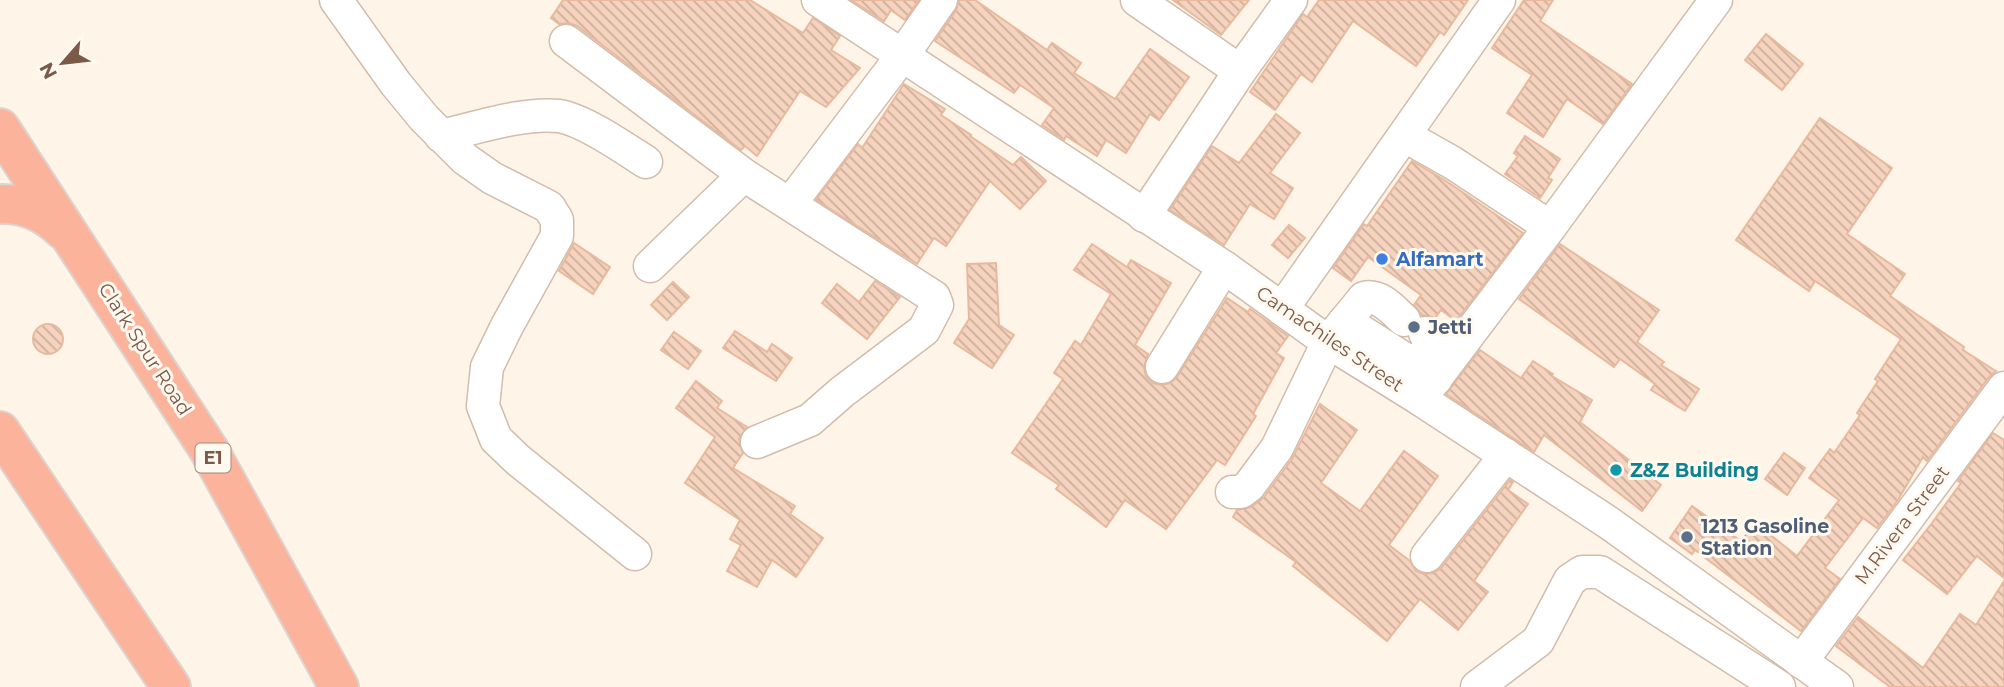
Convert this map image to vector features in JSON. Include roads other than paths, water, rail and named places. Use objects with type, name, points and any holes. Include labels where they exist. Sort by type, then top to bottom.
[{"type":"highway","name":"Clark Spur Road","points":[[0,128],[209,450],[339,687]]},
{"type":"highway","points":[[0,204],[21,205],[47,216],[79,247]]},
{"type":"highway","points":[[0,430],[171,687]]},
{"type":"street","points":[[336,0],[396,83],[441,136],[465,159],[492,178],[549,207],[556,220],[557,236],[507,326],[488,367],[483,407],[496,439],[518,460],[635,554]]},
{"type":"street","name":"Camachiles Street","points":[[818,0],[1224,267],[1282,309],[1337,332],[1418,382],[1506,455],[1609,523],[1837,687]]},
{"type":"street","points":[[790,204],[941,0]]},
{"type":"street","points":[[1138,0],[1240,71]]},
{"type":"street","points":[[1144,216],[1240,71],[1291,0]]},
{"type":"street","points":[[1282,309],[1499,0]]},
{"type":"street","points":[[1418,382],[1550,227],[1716,0]]},
{"type":"street","points":[[566,41],[744,175],[934,297],[937,305],[924,330],[842,392],[810,420],[757,442]]},
{"type":"street","points":[[441,136],[539,116],[561,116],[596,132],[646,162]]},
{"type":"street","points":[[1405,136],[1453,163],[1550,227]]},
{"type":"street","points":[[650,266],[744,175]]},
{"type":"street","points":[[1161,367],[1224,267]]},
{"type":"street","points":[[1232,492],[1241,492],[1249,486],[1277,448],[1337,332],[1364,298],[1372,296],[1380,299],[1432,338],[1433,343],[1418,382]]},
{"type":"street","name":"M.Rivera Street","points":[[1801,662],[2004,388]]},
{"type":"street","points":[[1427,556],[1506,455]]},
{"type":"street","points":[[1476,687],[1538,641],[1570,580],[1582,572],[1600,572],[1779,687]]},
{"type":"place","name":"Alfamart","points":[[1382,259]]},
{"type":"place","name":"Jetti","points":[[1414,327]]},
{"type":"place","name":"Z&Z Building","points":[[1616,470]]},
{"type":"place","name":"1213 Gasoline Station","points":[[1687,537]]}]
